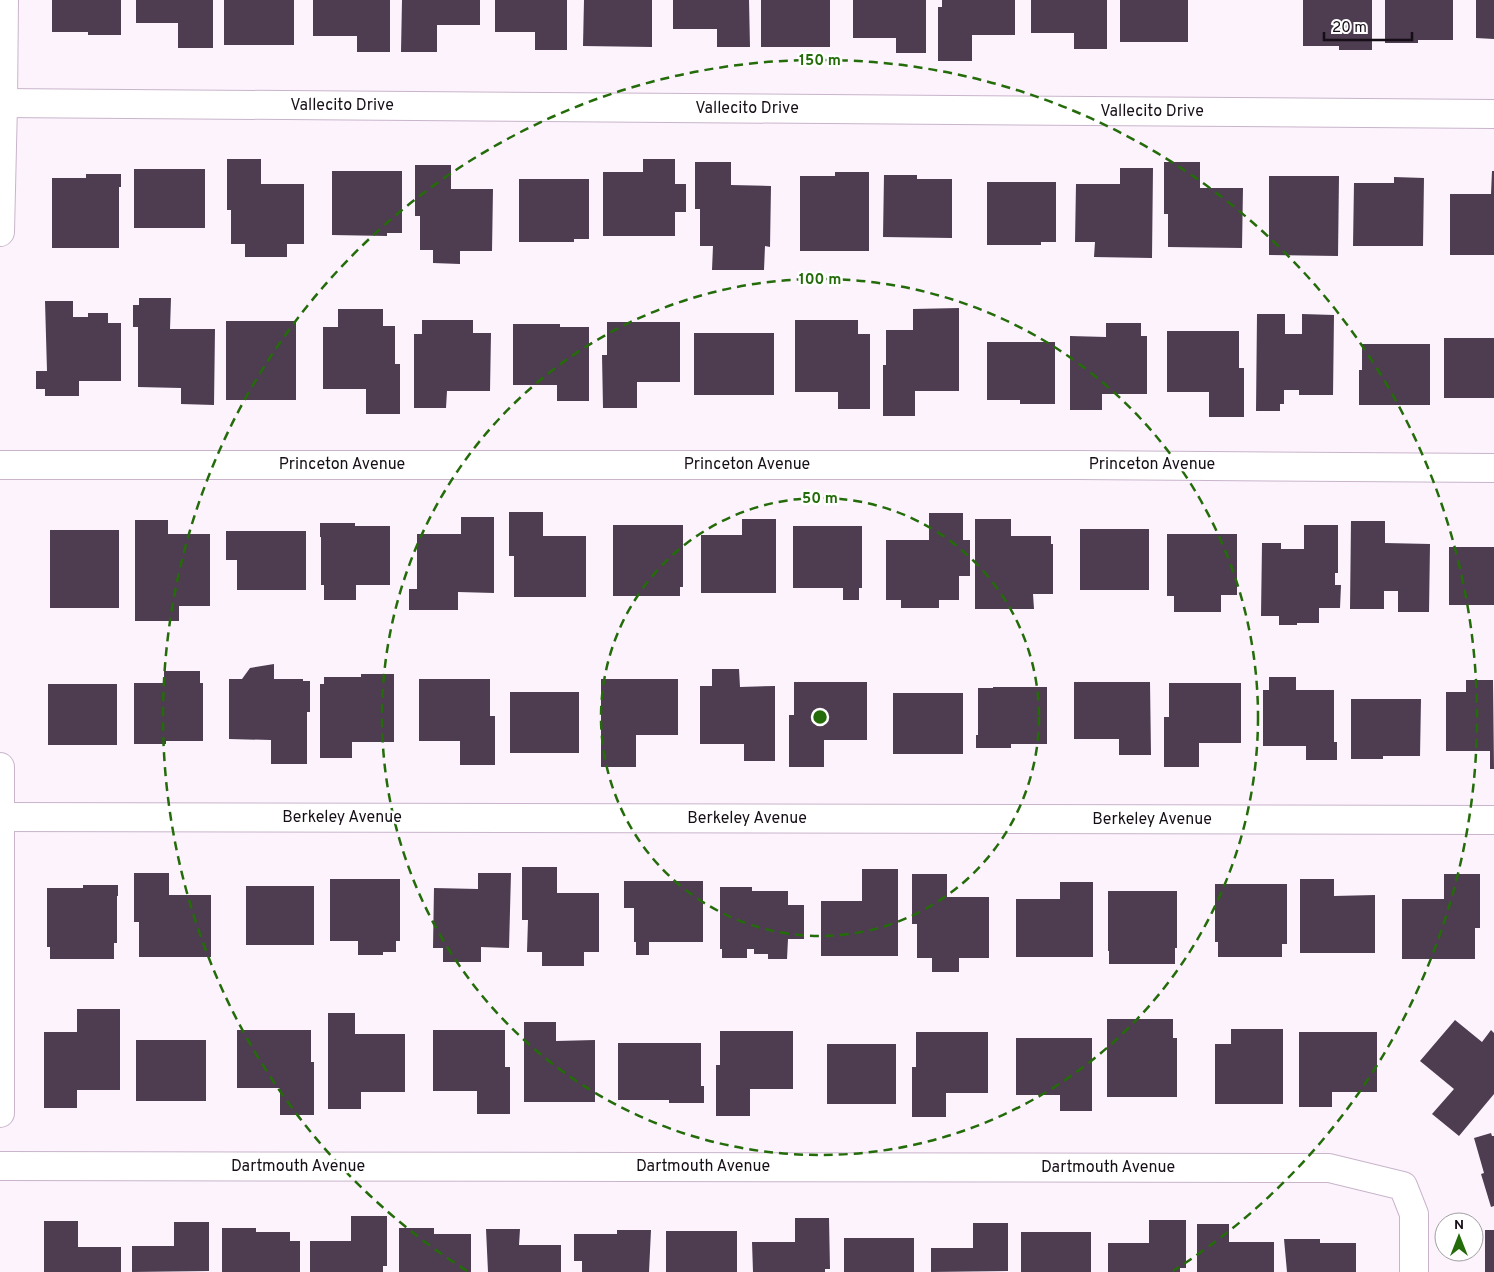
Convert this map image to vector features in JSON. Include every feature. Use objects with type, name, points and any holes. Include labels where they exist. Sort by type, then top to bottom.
[{"type":"street","points":[[0,232],[4,0]]},
{"type":"street","name":"Vallecito Drive","points":[[2,104],[1494,114]]},
{"type":"street","name":"Princeton Avenue","points":[[0,465],[1079,465],[1494,468]]},
{"type":"street","points":[[0,767],[0,1113]]},
{"type":"street","name":"Berkeley Avenue","points":[[0,817],[1494,820]]},
{"type":"street","name":"Dartmouth Avenue","points":[[0,1166],[1329,1168],[1403,1186],[1414,1214],[1414,1272]]},
{"type":"building","points":[[52,0],[121,0],[121,35],[88,35],[88,32],[52,32]]},
{"type":"building","points":[[136,0],[213,0],[213,48],[178,48],[178,23],[136,23]]},
{"type":"building","points":[[224,0],[294,0],[294,45],[224,45]]},
{"type":"building","points":[[313,0],[390,0],[390,52],[357,52],[357,36],[313,36]]},
{"type":"building","points":[[402,0],[480,0],[480,25],[437,25],[437,52],[401,52]]},
{"type":"building","points":[[495,0],[567,0],[567,50],[535,50],[535,32],[495,32]]},
{"type":"building","points":[[584,0],[652,0],[652,47],[583,46]]},
{"type":"building","points":[[673,0],[749,0],[750,47],[717,47],[717,29],[673,29]]},
{"type":"building","points":[[761,0],[830,0],[830,47],[761,47]]},
{"type":"building","points":[[853,0],[926,0],[926,53],[896,53],[896,38],[853,38]]},
{"type":"building","points":[[942,0],[1015,0],[1015,35],[972,35],[972,61],[938,61],[938,7],[942,7]]},
{"type":"building","points":[[1031,0],[1107,0],[1107,49],[1074,49],[1074,33],[1031,33]]},
{"type":"building","points":[[1120,0],[1188,0],[1188,42],[1120,42]]},
{"type":"building","points":[[1303,0],[1372,0],[1372,50],[1339,50],[1339,46],[1303,46]]},
{"type":"building","points":[[1385,0],[1453,0],[1453,40],[1418,40],[1418,43],[1385,43]]},
{"type":"building","points":[[1476,0],[1494,0],[1494,39],[1476,38]]},
{"type":"building","points":[[227,159],[261,159],[261,184],[304,184],[304,244],[287,244],[287,257],[245,257],[245,244],[231,244],[231,210],[227,210]]},
{"type":"building","points":[[643,159],[675,159],[675,184],[686,184],[686,212],[675,212],[675,236],[603,236],[603,172],[643,172]]},
{"type":"building","points":[[695,162],[731,162],[731,185],[771,186],[770,247],[765,246],[764,270],[712,270],[713,246],[700,246],[700,209],[695,209]]},
{"type":"building","points":[[1164,162],[1200,162],[1200,188],[1243,188],[1242,248],[1168,247],[1168,214],[1164,214]]},
{"type":"building","points":[[415,165],[451,165],[451,189],[493,189],[492,251],[460,251],[460,264],[433,263],[433,250],[420,250],[420,216],[415,216]]},
{"type":"building","points":[[1120,168],[1153,168],[1152,258],[1094,257],[1095,242],[1075,242],[1076,184],[1120,184]]},
{"type":"building","points":[[134,169],[205,169],[205,228],[134,228]]},
{"type":"building","points":[[332,171],[402,171],[402,233],[387,233],[387,236],[332,235]]},
{"type":"building","points":[[1492,171],[1494,171],[1494,255],[1450,255],[1450,194],[1491,194]]},
{"type":"building","points":[[835,172],[869,172],[869,251],[800,251],[800,176],[835,176]]},
{"type":"building","points":[[86,174],[121,174],[121,187],[119,187],[119,248],[52,248],[52,178],[86,178]]},
{"type":"building","points":[[884,175],[917,175],[917,179],[952,179],[952,238],[883,237]]},
{"type":"building","points":[[1269,176],[1339,176],[1338,256],[1269,255]]},
{"type":"building","points":[[1394,177],[1424,178],[1423,246],[1353,246],[1354,183],[1394,183]]},
{"type":"building","points":[[519,179],[589,179],[589,239],[574,239],[574,242],[519,242]]},
{"type":"building","points":[[987,182],[1056,182],[1056,242],[1041,242],[1041,245],[987,245]]},
{"type":"building","points":[[139,298],[171,298],[170,329],[215,329],[214,405],[181,404],[181,388],[138,387],[138,327],[133,327],[133,305],[139,305]]},
{"type":"building","points":[[45,301],[73,301],[73,317],[88,317],[88,313],[108,313],[108,323],[121,323],[121,381],[79,381],[79,396],[45,396],[45,389],[36,389],[36,371],[47,371]]},
{"type":"building","points":[[959,308],[959,391],[915,391],[915,416],[883,416],[883,365],[886,365],[886,330],[913,330],[913,309]]},
{"type":"building","points":[[338,309],[383,309],[383,326],[395,326],[395,364],[400,364],[400,414],[366,414],[366,389],[323,389],[323,327],[338,327]]},
{"type":"building","points":[[1257,314],[1285,314],[1285,334],[1302,334],[1302,314],[1334,315],[1333,395],[1299,395],[1299,390],[1284,390],[1284,404],[1280,404],[1280,411],[1256,411]]},
{"type":"building","points":[[422,320],[473,320],[473,333],[491,333],[490,391],[447,391],[446,408],[414,408],[414,334],[422,334]]},
{"type":"building","points":[[795,320],[858,320],[858,334],[870,334],[870,409],[838,409],[838,392],[795,392]]},
{"type":"building","points":[[226,321],[296,321],[296,400],[226,400]]},
{"type":"building","points":[[607,322],[680,322],[680,382],[637,382],[637,408],[603,408],[602,355],[607,355]]},
{"type":"building","points":[[1106,323],[1141,323],[1141,336],[1147,336],[1147,394],[1102,394],[1102,410],[1070,410],[1070,336],[1106,337]]},
{"type":"building","points":[[513,324],[560,324],[560,327],[589,327],[589,401],[557,401],[557,385],[513,385]]},
{"type":"building","points":[[1167,331],[1239,331],[1239,368],[1244,368],[1244,417],[1209,417],[1209,392],[1167,392]]},
{"type":"building","points":[[694,333],[774,333],[774,395],[694,395]]},
{"type":"building","points":[[1444,338],[1494,338],[1494,398],[1444,398]]},
{"type":"building","points":[[987,342],[1055,342],[1055,404],[1020,404],[1020,400],[987,400]]},
{"type":"building","points":[[1362,344],[1430,344],[1430,405],[1359,405],[1359,370],[1362,370]]},
{"type":"building","points":[[509,512],[543,512],[543,536],[586,536],[586,597],[514,597],[514,556],[509,556]]},
{"type":"building","points":[[929,513],[963,513],[963,540],[970,540],[970,576],[959,576],[959,600],[939,600],[939,608],[901,608],[901,600],[886,600],[886,540],[929,540]]},
{"type":"building","points":[[461,517],[494,517],[494,593],[458,592],[458,610],[409,610],[409,589],[417,589],[417,534],[461,534]]},
{"type":"building","points":[[742,519],[776,519],[776,593],[701,593],[701,535],[742,535]]},
{"type":"building","points":[[975,519],[1011,519],[1011,536],[1051,536],[1051,544],[1053,544],[1053,594],[1033,594],[1034,609],[975,609]]},
{"type":"building","points":[[135,520],[168,520],[168,534],[210,534],[210,606],[179,606],[179,621],[135,621]]},
{"type":"building","points":[[1351,521],[1385,521],[1385,543],[1430,544],[1429,612],[1398,612],[1398,591],[1384,591],[1384,609],[1350,609]]},
{"type":"building","points":[[320,523],[390,526],[390,585],[356,585],[356,600],[324,600],[324,585],[321,585]]},
{"type":"building","points":[[613,525],[683,525],[683,587],[680,587],[680,596],[613,596]]},
{"type":"building","points":[[1304,525],[1338,525],[1338,573],[1335,573],[1335,585],[1341,585],[1340,608],[1319,608],[1319,623],[1279,625],[1279,616],[1261,616],[1262,543],[1281,543],[1281,549],[1304,549]]},
{"type":"building","points":[[793,526],[862,526],[862,588],[859,588],[859,600],[843,600],[843,588],[793,588]]},
{"type":"building","points":[[1080,529],[1149,529],[1149,590],[1080,590]]},
{"type":"building","points":[[50,530],[119,530],[119,608],[50,608]]},
{"type":"building","points":[[226,531],[306,531],[306,590],[237,590],[237,560],[226,560]]},
{"type":"building","points":[[1167,534],[1237,534],[1237,595],[1221,595],[1221,612],[1174,612],[1174,596],[1167,596]]},
{"type":"building","points":[[1449,547],[1494,547],[1494,605],[1449,605]]},
{"type":"building","points":[[274,664],[274,679],[303,679],[303,681],[310,681],[310,712],[307,712],[307,764],[271,764],[271,740],[229,739],[229,679],[242,679],[250,668]]},
{"type":"building","points":[[712,669],[739,669],[740,687],[775,686],[775,761],[744,761],[744,744],[700,744],[700,686],[712,686]]},
{"type":"building","points":[[164,671],[200,671],[200,683],[203,683],[203,741],[166,741],[166,744],[134,744],[134,683],[164,683]]},
{"type":"building","points":[[361,674],[394,674],[394,742],[352,742],[352,758],[320,758],[320,684],[324,684],[324,677],[361,677]]},
{"type":"building","points":[[1269,677],[1296,677],[1296,690],[1334,690],[1334,742],[1337,742],[1337,760],[1306,760],[1306,746],[1263,746],[1263,690],[1269,690]]},
{"type":"building","points":[[419,679],[490,679],[490,716],[495,716],[495,765],[460,765],[460,741],[419,741]]},
{"type":"building","points":[[601,679],[678,679],[678,735],[636,735],[636,767],[601,767]]},
{"type":"building","points":[[1466,680],[1493,680],[1494,769],[1490,769],[1490,751],[1446,751],[1446,692],[1466,692]]},
{"type":"building","points":[[794,682],[867,682],[867,740],[824,740],[824,767],[789,767],[789,715],[794,715]]},
{"type":"building","points":[[1074,682],[1150,682],[1151,755],[1119,755],[1119,739],[1074,739]]},
{"type":"building","points":[[1169,683],[1241,683],[1241,743],[1199,743],[1199,767],[1164,767],[1164,717],[1169,717]]},
{"type":"building","points":[[48,684],[117,684],[117,745],[48,745]]},
{"type":"building","points":[[1047,687],[1047,744],[1011,744],[1011,748],[976,748],[976,735],[978,735],[978,688]]},
{"type":"building","points":[[510,692],[579,692],[579,753],[510,753]]},
{"type":"building","points":[[893,693],[963,693],[963,754],[893,754]]},
{"type":"building","points":[[1351,699],[1421,699],[1420,756],[1383,756],[1383,759],[1351,759]]},
{"type":"building","points":[[522,867],[557,867],[557,893],[599,893],[599,952],[584,952],[584,966],[542,966],[542,952],[527,952],[528,920],[522,920]]},
{"type":"building","points":[[862,869],[898,869],[898,956],[821,956],[821,901],[862,901]]},
{"type":"building","points":[[134,873],[169,873],[169,895],[211,895],[211,957],[139,957],[139,922],[134,922]]},
{"type":"building","points":[[478,873],[511,873],[509,948],[481,947],[481,962],[443,962],[443,948],[433,948],[434,888],[478,889]]},
{"type":"building","points":[[912,874],[947,874],[947,897],[989,897],[989,958],[959,958],[959,972],[932,972],[932,958],[917,958],[917,924],[912,924]]},
{"type":"building","points":[[1444,874],[1480,874],[1480,928],[1475,928],[1475,959],[1402,959],[1402,899],[1444,899]]},
{"type":"building","points":[[330,879],[400,879],[400,941],[396,941],[396,952],[383,952],[383,955],[358,955],[358,941],[330,941]]},
{"type":"building","points":[[1300,879],[1334,879],[1334,896],[1375,895],[1375,953],[1300,953]]},
{"type":"building","points":[[624,881],[703,881],[703,942],[649,942],[649,955],[636,955],[634,908],[624,908]]},
{"type":"building","points":[[1060,882],[1093,882],[1093,957],[1016,957],[1016,899],[1060,899]]},
{"type":"building","points":[[1215,884],[1287,884],[1287,944],[1282,944],[1282,957],[1218,957],[1218,942],[1215,942]]},
{"type":"building","points":[[83,885],[118,885],[117,943],[114,943],[114,959],[50,959],[50,947],[47,947],[47,888],[83,888]]},
{"type":"building","points":[[246,886],[314,886],[314,945],[246,945]]},
{"type":"building","points":[[720,887],[752,887],[752,891],[788,891],[788,905],[804,905],[804,939],[788,939],[787,959],[768,959],[768,954],[754,954],[754,949],[747,949],[747,958],[722,958],[722,949],[720,949]]},
{"type":"building","points":[[1108,891],[1177,891],[1177,948],[1175,948],[1175,964],[1109,964]]},
{"type":"building","points":[[77,1009],[120,1009],[120,1090],[77,1090],[77,1108],[44,1108],[44,1032],[77,1032]]},
{"type":"building","points":[[328,1013],[355,1013],[355,1034],[405,1034],[405,1092],[361,1092],[361,1109],[328,1109]]},
{"type":"building","points":[[1107,1019],[1173,1019],[1173,1038],[1177,1038],[1177,1097],[1107,1097]]},
{"type":"building","points":[[1455,1020],[1482,1042],[1491,1030],[1494,1033],[1494,1094],[1459,1136],[1432,1114],[1454,1089],[1420,1061]]},
{"type":"building","points":[[524,1022],[556,1022],[556,1041],[595,1040],[595,1102],[524,1102]]},
{"type":"building","points":[[1231,1029],[1283,1029],[1283,1104],[1215,1104],[1215,1044],[1231,1044]]},
{"type":"building","points":[[237,1030],[311,1030],[311,1062],[314,1062],[314,1115],[280,1115],[280,1088],[237,1088]]},
{"type":"building","points":[[433,1030],[505,1030],[505,1067],[510,1067],[510,1114],[477,1114],[477,1091],[433,1091]]},
{"type":"building","points":[[720,1031],[793,1031],[793,1089],[750,1089],[750,1116],[716,1116],[716,1065],[720,1065]]},
{"type":"building","points":[[916,1032],[988,1032],[988,1093],[946,1093],[946,1117],[912,1117],[912,1067],[916,1067]]},
{"type":"building","points":[[1299,1032],[1377,1032],[1377,1092],[1332,1092],[1332,1107],[1299,1107]]},
{"type":"building","points":[[1016,1038],[1092,1038],[1092,1111],[1060,1111],[1060,1095],[1016,1095]]},
{"type":"building","points":[[136,1040],[206,1040],[206,1101],[136,1101]]},
{"type":"building","points":[[618,1043],[701,1043],[701,1086],[704,1086],[704,1103],[669,1103],[669,1100],[618,1100]]},
{"type":"building","points":[[827,1044],[896,1044],[896,1104],[827,1104]]},
{"type":"building","points":[[1491,1133],[1494,1136],[1494,1206],[1491,1207],[1481,1174],[1484,1173],[1474,1138]]},
{"type":"building","points":[[351,1216],[387,1216],[387,1266],[383,1266],[383,1272],[310,1272],[310,1241],[351,1241]]},
{"type":"building","points":[[795,1218],[829,1218],[830,1269],[825,1269],[825,1272],[753,1272],[752,1242],[795,1242]]},
{"type":"building","points":[[1149,1220],[1186,1220],[1186,1268],[1180,1268],[1180,1272],[1108,1272],[1108,1243],[1149,1243]]},
{"type":"building","points":[[44,1221],[78,1221],[78,1247],[121,1247],[121,1272],[44,1272]]},
{"type":"building","points":[[174,1222],[209,1222],[209,1271],[132,1272],[132,1246],[174,1246]]},
{"type":"building","points":[[973,1223],[1008,1223],[1008,1271],[931,1272],[931,1248],[973,1248]]},
{"type":"building","points":[[1197,1224],[1229,1224],[1229,1242],[1274,1242],[1274,1272],[1197,1272]]},
{"type":"building","points":[[222,1228],[256,1228],[256,1232],[290,1232],[290,1241],[300,1241],[300,1272],[222,1272]]},
{"type":"building","points":[[399,1228],[434,1228],[434,1234],[471,1234],[471,1272],[399,1272]]},
{"type":"building","points":[[486,1229],[520,1229],[519,1245],[561,1245],[561,1272],[488,1272]]},
{"type":"building","points":[[617,1230],[651,1230],[649,1272],[582,1272],[582,1261],[574,1261],[574,1234],[617,1234]]},
{"type":"building","points":[[1485,1230],[1494,1230],[1494,1272],[1485,1272]]},
{"type":"building","points":[[666,1231],[737,1231],[737,1272],[666,1272]]},
{"type":"building","points":[[1021,1232],[1091,1232],[1091,1272],[1021,1272]]},
{"type":"building","points":[[844,1238],[914,1238],[914,1272],[844,1272]]},
{"type":"building","points":[[1284,1239],[1320,1239],[1320,1243],[1356,1243],[1356,1272],[1287,1272]]}]
